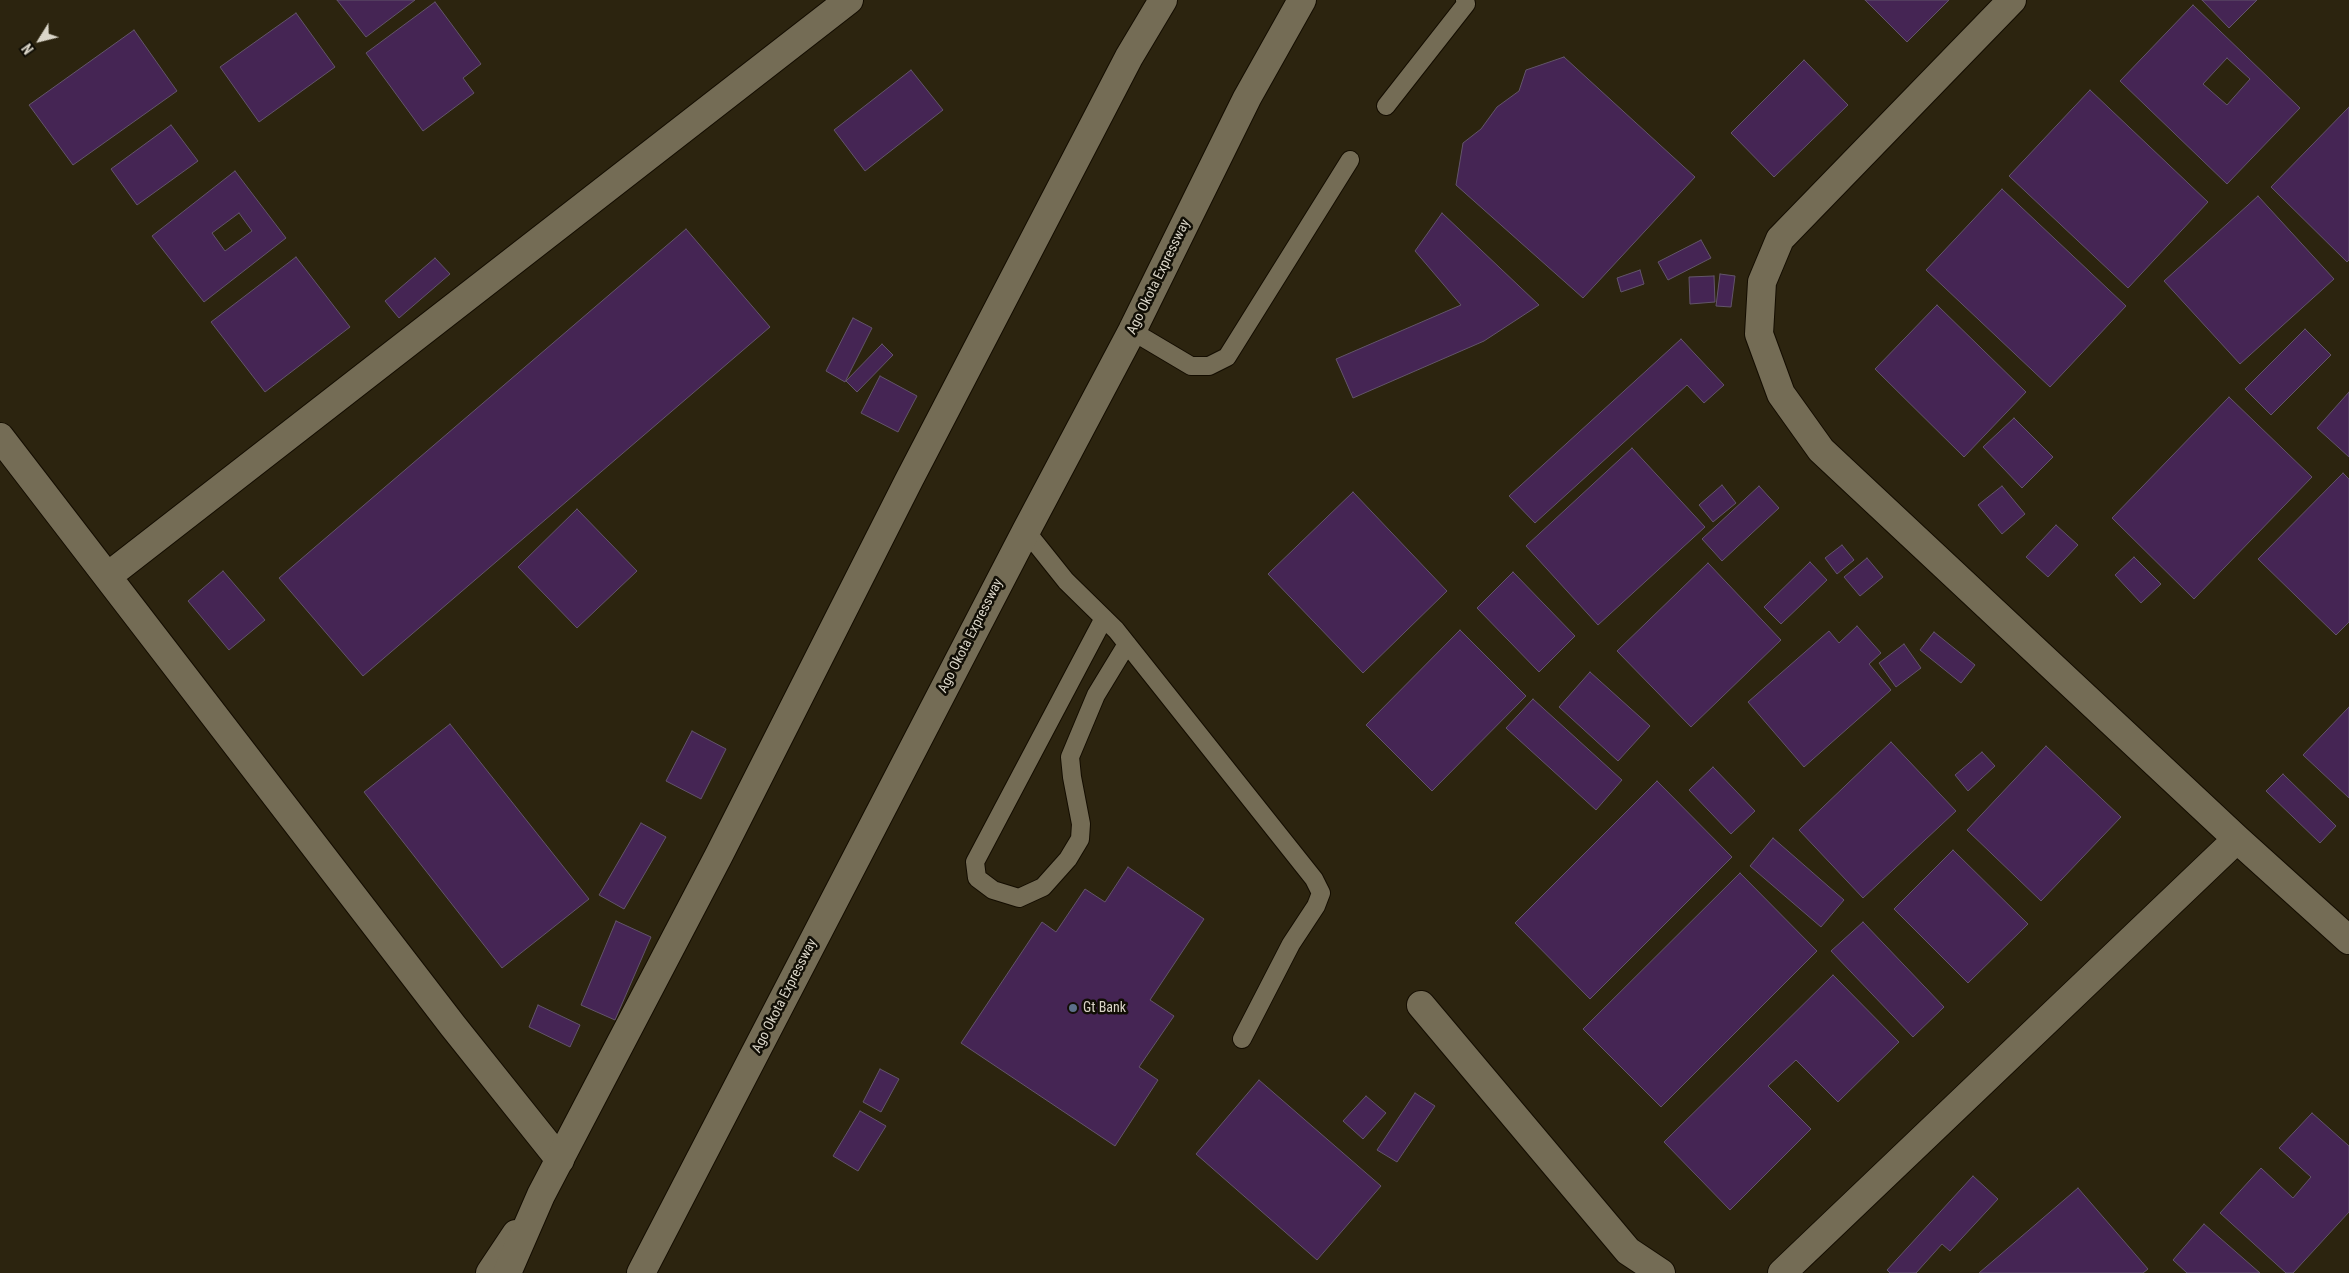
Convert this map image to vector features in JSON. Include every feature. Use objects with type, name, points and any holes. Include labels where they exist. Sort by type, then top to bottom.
[{"type":"street","points":[[108,576],[849,0]]},
{"type":"street","points":[[490,1273],[541,1195],[560,1160],[1124,66],[1163,0]]},
{"type":"street","name":"Ago Okota Expressway","points":[[641,1273],[1026,531],[1132,331],[1247,98],[1302,0]]},
{"type":"street","points":[[2012,0],[1780,239],[1762,282],[1759,334],[1781,394],[1821,450],[2237,839],[2349,940]]},
{"type":"street","points":[[0,437],[452,1026],[560,1160]]},
{"type":"street","points":[[1782,1273],[2237,839]]},
{"type":"street","points":[[1422,1005],[1628,1251],[1661,1273]]},
{"type":"street","points":[[507,1273],[541,1195]]},
{"type":"lane","points":[[1386,106],[1466,4],[1466,0]]},
{"type":"lane","points":[[1132,331],[1191,366],[1208,366],[1227,357],[1350,160]]},
{"type":"lane","points":[[1026,531],[1066,581],[1128,644],[1314,879],[1320,893],[1316,906],[1291,944],[1242,1039]]},
{"type":"lane","points":[[1104,618],[975,862],[977,878],[993,890],[1019,898],[1043,887],[1068,860],[1080,839],[1081,824],[1070,757],[1096,695],[1128,644]]},
{"type":"building","points":[[337,0],[415,0],[366,37]]},
{"type":"building","points":[[1865,0],[1949,0],[1907,42]]},
{"type":"building","points":[[2202,0],[2257,0],[2229,28]]},
{"type":"building","points":[[435,2],[481,64],[463,78],[474,93],[423,131],[366,53]]},
{"type":"building","points":[[2193,5],[2300,108],[2227,184],[2120,81]],"holes":[[[2227,58],[2250,79],[2227,105],[2203,84]]]},
{"type":"building","points":[[296,13],[335,67],[259,122],[220,67]]},
{"type":"building","points":[[134,30],[177,91],[73,165],[29,105]]},
{"type":"building","points":[[1564,57],[1695,177],[1583,298],[1456,185],[1463,143],[1481,129],[1497,107],[1519,91],[1526,70]]},
{"type":"building","points":[[1804,60],[1848,105],[1774,177],[1731,133]]},
{"type":"building","points":[[911,70],[943,110],[865,171],[834,130]]},
{"type":"building","points":[[2090,90],[2208,202],[2128,288],[2009,176]]},
{"type":"building","points":[[2349,107],[2349,260],[2347,262],[2271,187]]},
{"type":"building","points":[[171,125],[198,161],[137,205],[111,169]]},
{"type":"building","points":[[235,171],[286,238],[204,302],[152,236]],"holes":[[[239,213],[252,231],[225,251],[212,233]]]},
{"type":"building","points":[[2002,189],[2126,306],[2050,387],[1926,270]]},
{"type":"building","points":[[2258,196],[2334,279],[2240,364],[2164,281]]},
{"type":"building","points":[[1442,213],[1539,305],[1484,341],[1353,398],[1336,359],[1461,305],[1415,251]]},
{"type":"building","points":[[686,229],[770,327],[363,676],[279,578]]},
{"type":"building","points":[[1701,240],[1711,258],[1668,280],[1658,262]]},
{"type":"building","points":[[296,257],[350,327],[265,392],[211,322]]},
{"type":"building","points":[[435,258],[450,274],[399,318],[385,301]]},
{"type":"building","points":[[1640,270],[1644,284],[1621,292],[1617,278]]},
{"type":"building","points":[[1720,274],[1735,276],[1731,307],[1716,306]]},
{"type":"building","points":[[1714,276],[1715,302],[1690,304],[1689,277]]},
{"type":"building","points":[[1937,305],[2026,392],[1964,457],[1875,369]]},
{"type":"building","points":[[853,318],[872,328],[845,382],[826,371]]},
{"type":"building","points":[[2305,329],[2331,355],[2271,415],[2245,389]]},
{"type":"building","points":[[1681,339],[1724,385],[1704,403],[1687,385],[1535,523],[1509,496]]},
{"type":"building","points":[[882,344],[893,355],[857,392],[846,381]]},
{"type":"building","points":[[880,376],[917,396],[898,432],[861,413]]},
{"type":"building","points":[[2349,392],[2349,457],[2317,428]]},
{"type":"building","points":[[2229,397],[2312,477],[2194,599],[2112,518]]},
{"type":"building","points":[[2014,418],[2053,457],[2022,488],[1983,447]]},
{"type":"building","points":[[1632,448],[1705,527],[1598,625],[1526,546]]},
{"type":"building","points":[[2343,473],[2349,479],[2349,622],[2336,635],[2258,559]]},
{"type":"building","points":[[1722,485],[1736,503],[1713,522],[1699,505]]},
{"type":"building","points":[[1759,486],[1779,508],[1722,561],[1702,539]]},
{"type":"building","points":[[2002,486],[2025,514],[2002,534],[1978,505]]},
{"type":"building","points":[[1353,492],[1447,591],[1363,673],[1268,574]]},
{"type":"building","points":[[577,509],[637,571],[577,628],[518,567]]},
{"type":"building","points":[[2056,525],[2078,545],[2048,577],[2026,557]]},
{"type":"building","points":[[1842,545],[1854,560],[1837,574],[1825,558]]},
{"type":"building","points":[[2134,557],[2161,584],[2141,603],[2115,575]]},
{"type":"building","points":[[1867,558],[1883,577],[1860,596],[1844,577]]},
{"type":"building","points":[[1810,562],[1827,580],[1781,624],[1764,607]]},
{"type":"building","points":[[1708,563],[1781,640],[1691,727],[1617,651]]},
{"type":"building","points":[[223,571],[265,620],[229,650],[188,601]]},
{"type":"building","points":[[1513,572],[1575,636],[1539,672],[1477,608]]},
{"type":"building","points":[[1857,626],[1881,653],[1869,664],[1891,690],[1804,767],[1748,702],[1829,631],[1839,643]]},
{"type":"building","points":[[1460,630],[1526,696],[1432,791],[1366,725]]},
{"type":"building","points":[[1934,632],[1975,665],[1961,683],[1920,650]]},
{"type":"building","points":[[1904,644],[1921,668],[1896,687],[1879,663]]},
{"type":"building","points":[[1590,672],[1650,726],[1618,761],[1559,707]]},
{"type":"building","points":[[1533,699],[1622,780],[1596,810],[1506,728]]},
{"type":"building","points":[[2349,707],[2349,798],[2303,755]]},
{"type":"building","points":[[450,724],[589,899],[502,968],[364,792]]},
{"type":"building","points":[[692,731],[726,749],[701,799],[666,781]]},
{"type":"building","points":[[1891,742],[1956,811],[1863,898],[1799,830]]},
{"type":"building","points":[[2046,746],[2121,817],[2041,901],[1967,830]]},
{"type":"building","points":[[1982,752],[1995,766],[1968,791],[1955,775]]},
{"type":"building","points":[[1713,767],[1755,811],[1731,834],[1689,790]]},
{"type":"building","points":[[2283,774],[2336,826],[2320,843],[2266,791]]},
{"type":"building","points":[[1657,781],[1732,857],[1590,999],[1515,923]]},
{"type":"building","points":[[641,823],[666,837],[624,909],[599,895]]},
{"type":"building","points":[[1773,838],[1844,900],[1821,927],[1750,866]]},
{"type":"building","points":[[1953,850],[2028,924],[1968,983],[1894,909]]},
{"type":"building","name":"Gt Bank","points":[[1128,867],[1204,919],[1150,1000],[1174,1016],[1139,1067],[1158,1080],[1115,1146],[961,1043],[1042,922],[1056,932],[1085,889],[1105,902]]},
{"type":"building","points":[[1740,873],[1817,951],[1661,1107],[1583,1029]]},
{"type":"building","points":[[616,921],[651,937],[615,1020],[581,1005]]},
{"type":"building","points":[[1863,922],[1944,1007],[1913,1037],[1831,951]]},
{"type":"building","points":[[1833,975],[1899,1042],[1838,1102],[1796,1060],[1768,1086],[1811,1129],[1730,1210],[1664,1142]]},
{"type":"building","points":[[538,1005],[580,1025],[570,1047],[529,1027]]},
{"type":"building","points":[[880,1069],[899,1079],[881,1112],[863,1102]]},
{"type":"building","points":[[1259,1080],[1381,1186],[1317,1260],[1196,1154]]},
{"type":"building","points":[[1415,1093],[1435,1106],[1397,1162],[1377,1150]]},
{"type":"building","points":[[1366,1096],[1386,1113],[1363,1139],[1343,1121]]},
{"type":"building","points":[[860,1111],[886,1126],[858,1171],[833,1156]]},
{"type":"building","points":[[2312,1113],[2349,1146],[2349,1212],[2293,1273],[2286,1273],[2220,1213],[2261,1168],[2293,1198],[2311,1177],[2279,1148]]},
{"type":"building","points":[[1973,1176],[1998,1199],[1950,1251],[1942,1244],[1916,1273],[1890,1273],[1887,1270]]},
{"type":"building","points":[[2078,1188],[2148,1269],[2143,1273],[1979,1273]]},
{"type":"building","points":[[2204,1224],[2260,1273],[2187,1273],[2173,1260]]},
{"type":"place","name":"Gt Bank","points":[[1073,1008]]}]
